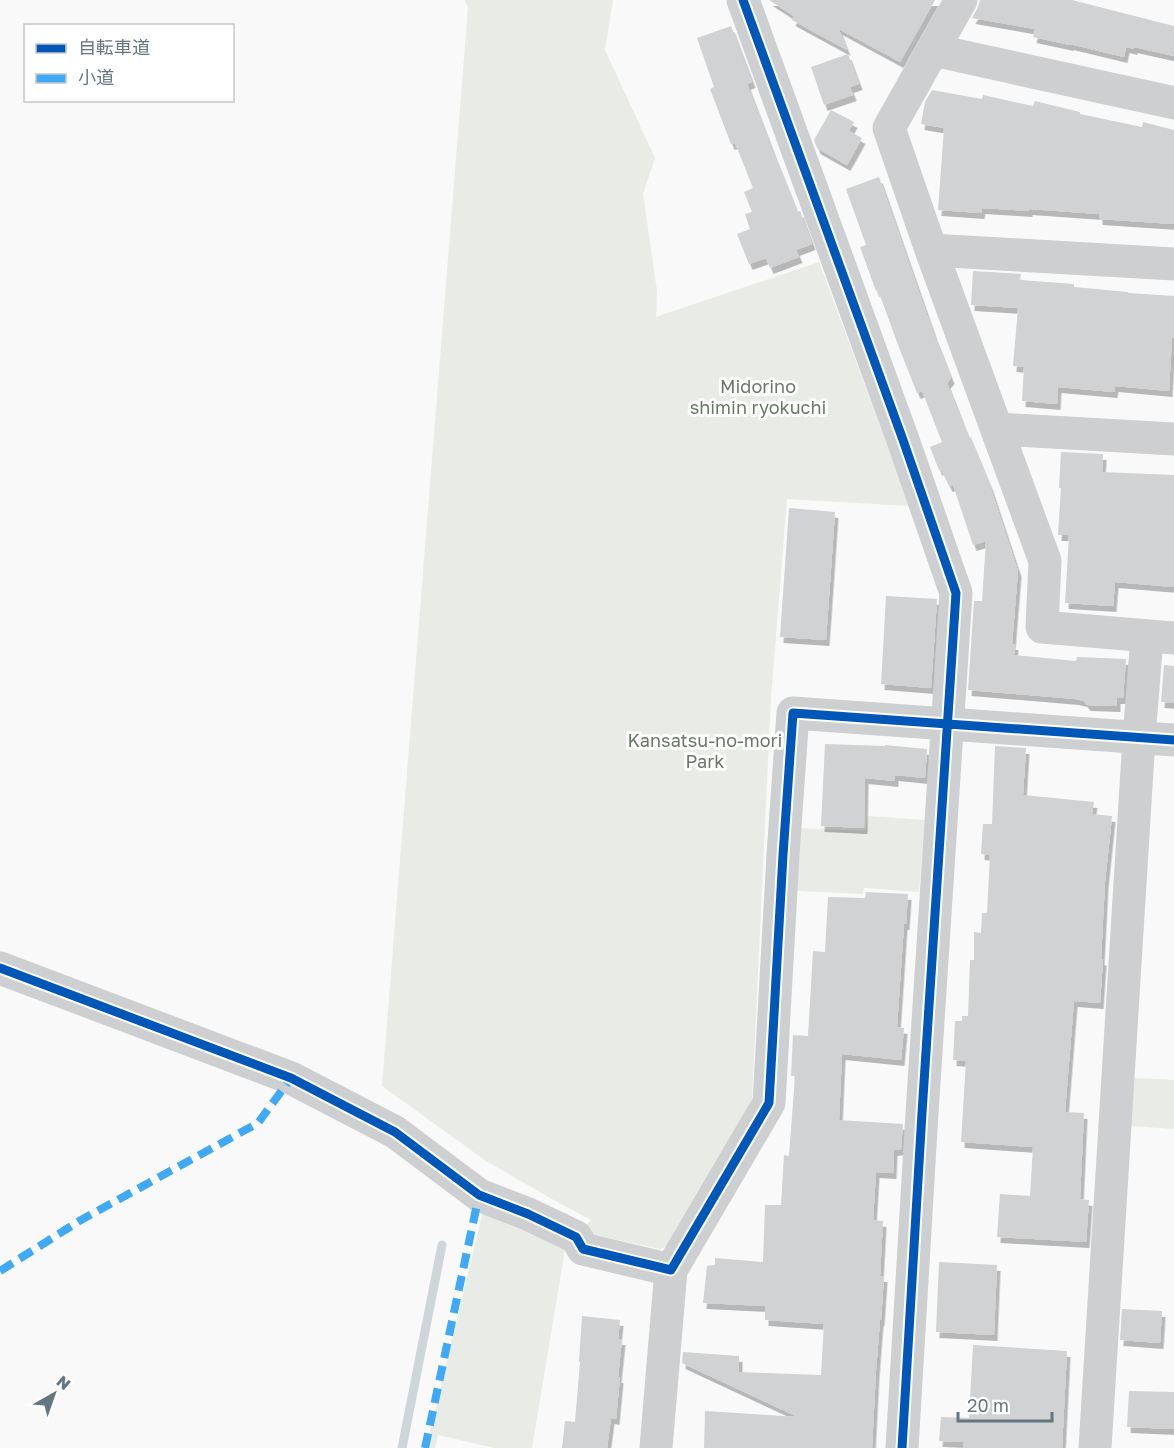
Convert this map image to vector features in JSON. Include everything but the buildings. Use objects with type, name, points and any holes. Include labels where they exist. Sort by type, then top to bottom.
[{"type":"street","points":[[743,0],[903,440],[956,593],[902,1448]]},
{"type":"street","points":[[961,0],[889,128],[931,250],[1045,561],[1042,627],[1161,638],[1139,738],[1095,1448]]},
{"type":"street","points":[[933,50],[1174,103]]},
{"type":"street","points":[[931,250],[1174,264]]},
{"type":"street","points":[[997,429],[1174,439]]},
{"type":"street","points":[[656,1448],[671,1270],[769,1103],[793,713],[1174,740]]},
{"type":"street","points":[[0,968],[291,1078],[395,1132],[478,1195],[528,1214],[576,1237],[584,1249],[671,1270]]},
{"type":"green space","points":[[465,0],[613,0],[605,50],[655,158],[643,194],[657,291],[656,317],[819,262],[910,506],[787,499],[771,698],[752,1100],[671,1244],[660,1249],[595,1235],[584,1227],[591,1220],[486,1161],[382,1086],[468,8]]},
{"type":"green space","points":[[868,816],[925,820],[919,892],[864,888],[863,894],[797,891],[801,828],[866,831]]},
{"type":"green space","points":[[1134,1078],[1174,1080],[1174,1129],[1131,1126]]},
{"type":"green space","points":[[484,1207],[566,1243],[532,1448],[494,1448],[438,1435],[435,1448],[426,1448]]},
{"type":"waterway","points":[[402,1448],[442,1245]]},
{"type":"marked path","points":[[0,1271],[81,1220],[258,1123],[291,1078]]},
{"type":"marked path","points":[[425,1448],[479,1195]]},
{"type":"cycle path","points":[[743,0],[903,440],[956,593],[902,1448]]},
{"type":"cycle path","points":[[0,968],[291,1078],[395,1132],[479,1195],[528,1214],[576,1237],[583,1249],[671,1270],[769,1103],[793,713],[1174,740]]},
{"type":"park label","name":"Midorino shimin ryokuchi","points":[[758,397]]},
{"type":"park label","name":"Kansatsu-no-mori Park","points":[[705,751]]}]
